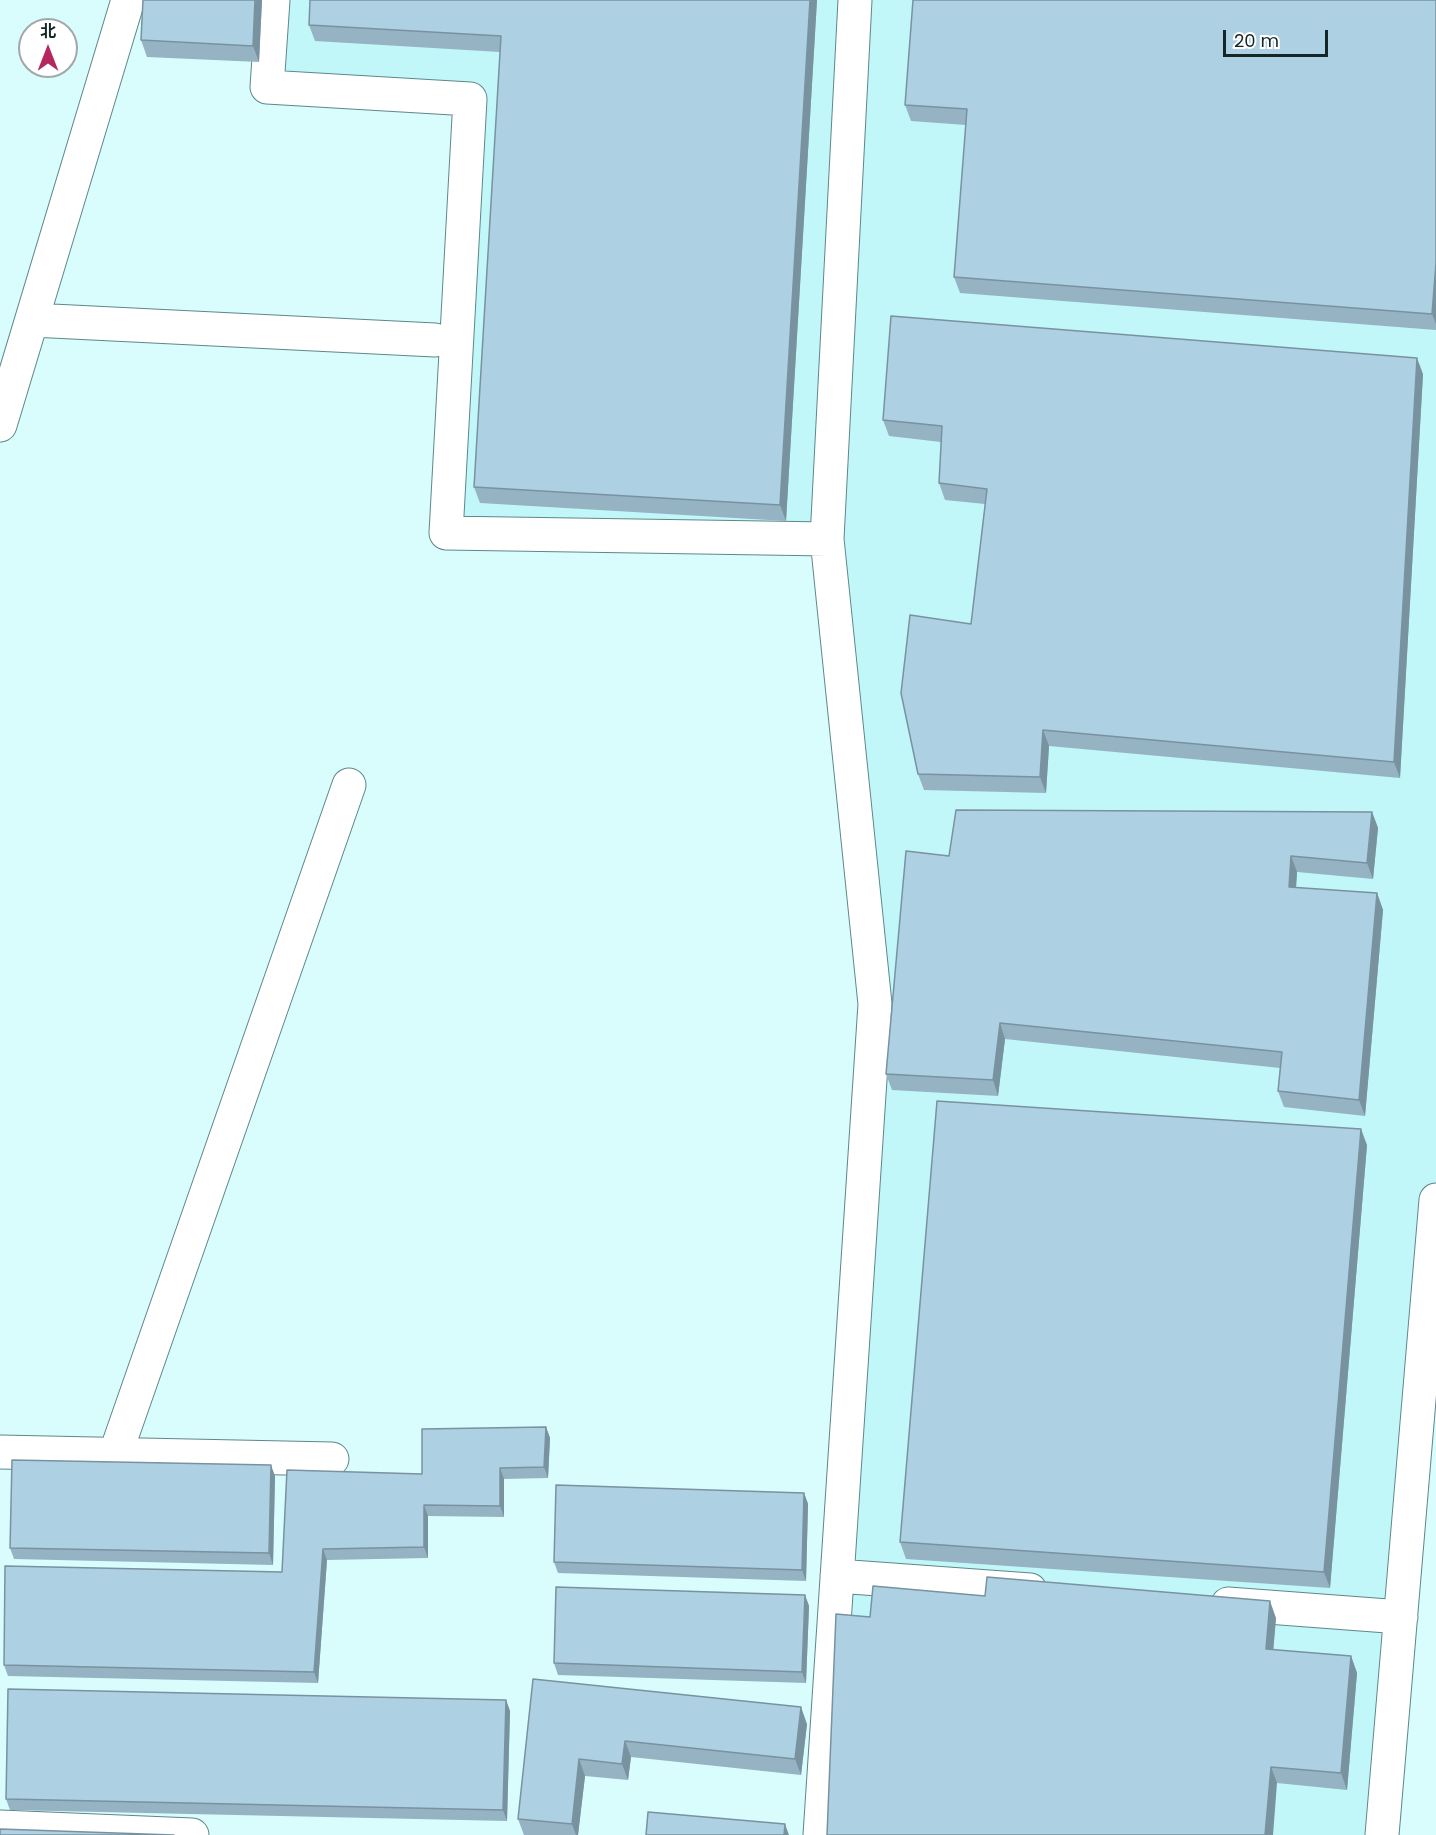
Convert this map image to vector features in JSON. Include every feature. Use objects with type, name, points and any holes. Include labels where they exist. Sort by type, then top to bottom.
[{"type":"street","points":[[0,425],[128,0]]},
{"type":"street","points":[[273,0],[267,87],[470,99],[446,534],[826,539]]},
{"type":"street","points":[[820,1835],[875,1004],[826,539],[855,0]]},
{"type":"street","points":[[32,320],[435,340]]},
{"type":"street","points":[[115,1455],[349,785]]},
{"type":"street","points":[[1382,1835],[1436,1200]]},
{"type":"street","points":[[0,1452],[332,1459]]},
{"type":"street","points":[[837,1576],[1060,1592]]},
{"type":"street","points":[[1201,1602],[1401,1617]]},
{"type":"street","points":[[0,1827],[192,1835]]},
{"type":"shaded area","points":[[273,0],[1436,0],[1436,1200],[1382,1835],[820,1835],[875,1004],[827,540],[446,533],[470,100],[267,87]]},
{"type":"building","points":[[143,0],[255,0],[253,46],[141,40]]},
{"type":"building","points":[[310,0],[810,0],[780,505],[474,487],[501,36],[309,25]]},
{"type":"building","points":[[913,0],[1436,0],[1436,263],[1432,314],[954,277],[967,109],[905,105]]},
{"type":"building","points":[[891,316],[1417,358],[1394,762],[1043,730],[1040,777],[918,774],[901,693],[910,615],[971,624],[987,489],[939,483],[942,426],[883,420]]},
{"type":"building","points":[[956,810],[1372,812],[1367,863],[1291,856],[1289,887],[1377,893],[1359,1100],[1278,1091],[1282,1052],[1000,1023],[993,1080],[886,1074],[906,851],[949,856]]},
{"type":"building","points":[[937,1101],[1361,1129],[1324,1572],[900,1542]]},
{"type":"building","points":[[546,1427],[544,1467],[500,1468],[500,1506],[424,1505],[424,1547],[323,1549],[314,1672],[4,1665],[5,1566],[282,1572],[287,1470],[422,1474],[422,1429]]},
{"type":"building","points":[[12,1460],[271,1465],[269,1553],[10,1548]]},
{"type":"building","points":[[556,1485],[804,1493],[802,1570],[554,1562]]},
{"type":"building","points":[[987,1577],[1270,1601],[1266,1649],[1351,1656],[1341,1773],[1271,1767],[1265,1835],[827,1835],[836,1614],[870,1617],[873,1586],[985,1596]]},
{"type":"building","points":[[556,1587],[805,1595],[802,1672],[554,1663]]},
{"type":"building","points":[[533,1679],[801,1707],[795,1759],[625,1741],[622,1764],[579,1759],[572,1824],[518,1819]]},
{"type":"building","points":[[8,1689],[506,1700],[503,1810],[6,1799]]},
{"type":"building","points":[[648,1812],[785,1824],[784,1835],[646,1835]]},
{"type":"building","points":[[0,1829],[174,1835],[0,1835]]}]
